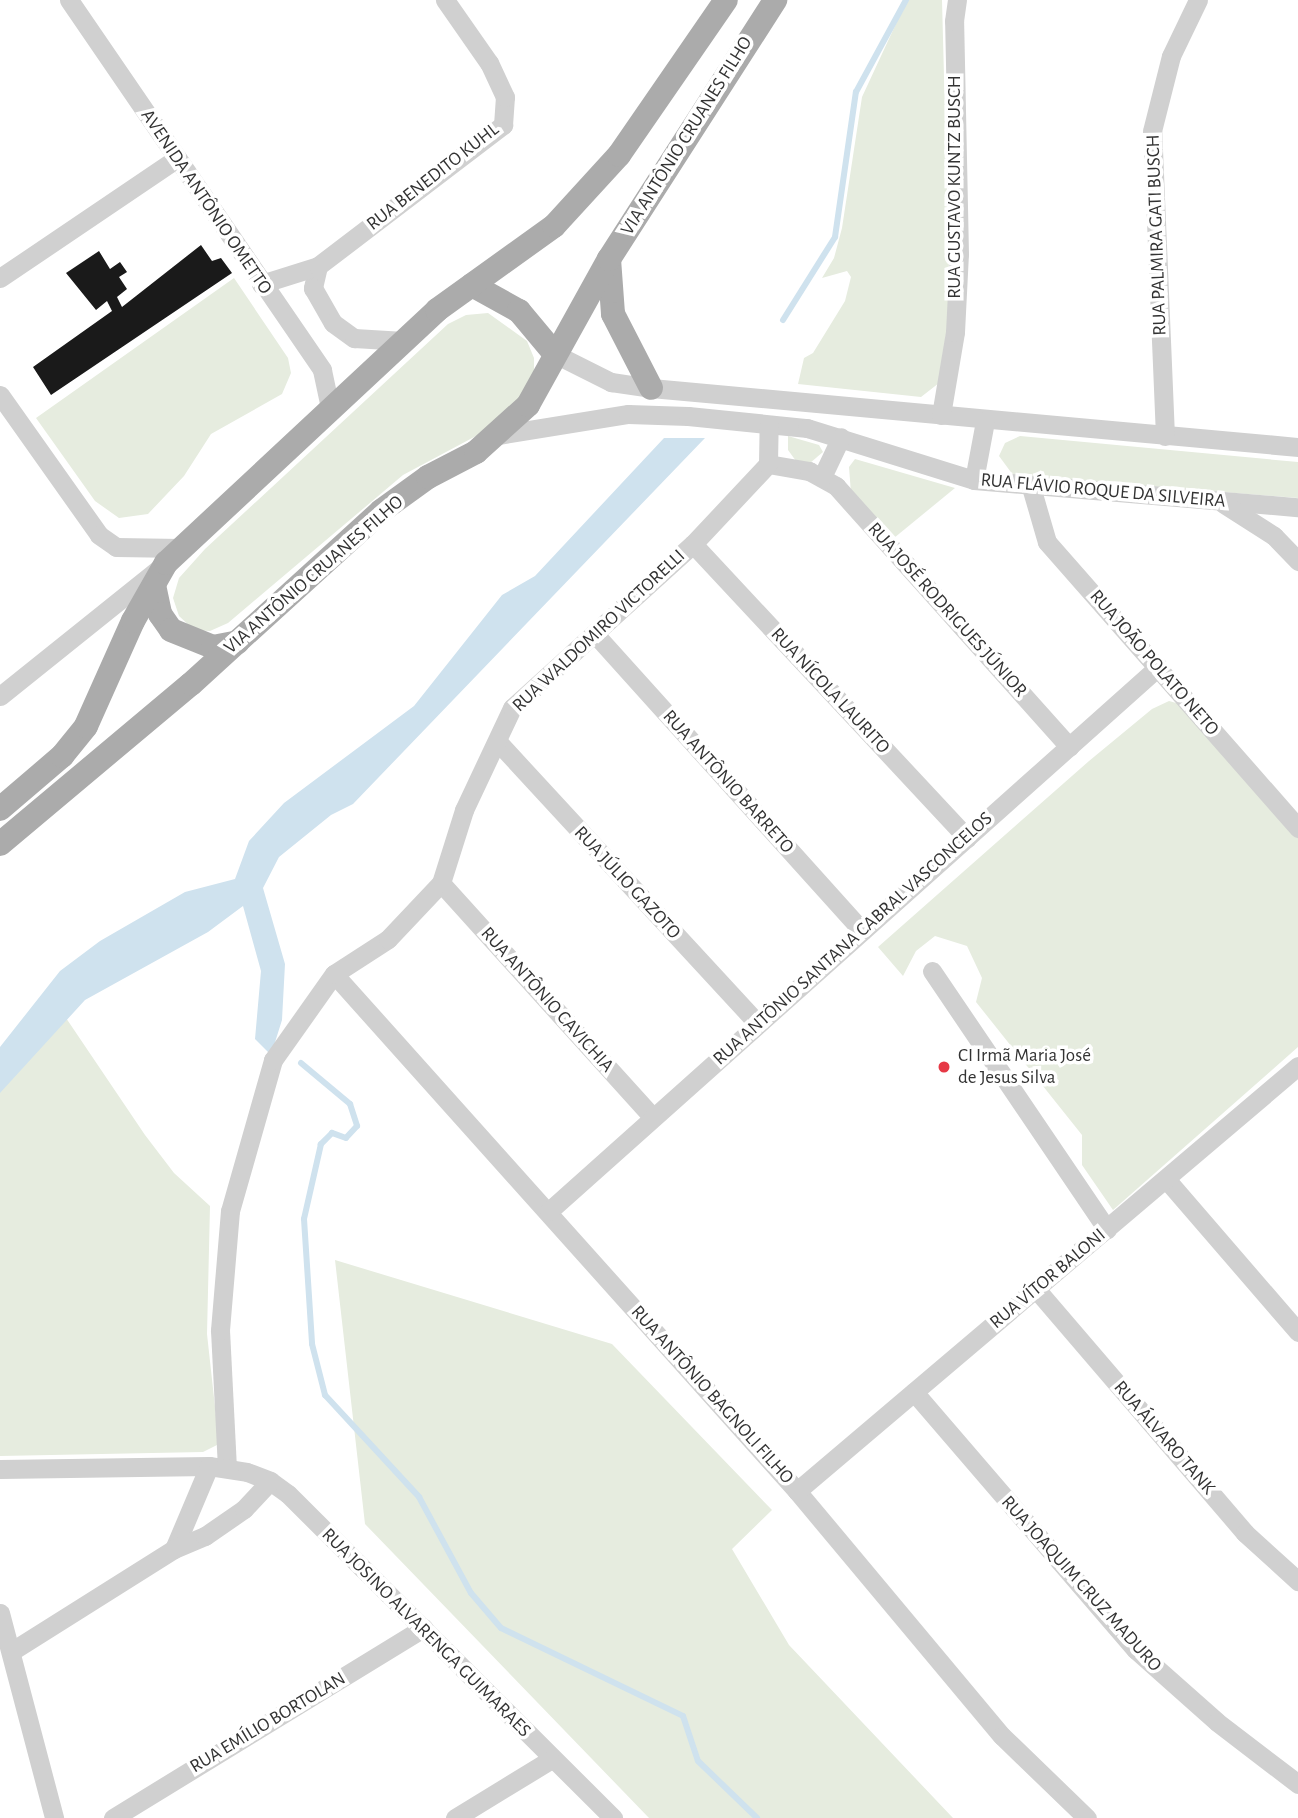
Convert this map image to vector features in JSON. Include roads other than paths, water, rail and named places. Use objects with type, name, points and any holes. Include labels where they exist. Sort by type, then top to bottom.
[{"type":"main road","name":"VIA ANTÔNIO CRUANES FILHO","points":[[0,809],[62,756],[86,726],[154,585],[174,555],[404,341],[472,285],[554,226],[619,155],[726,0]]},
{"type":"main road","name":"VIA ANTÔNIO CRUANES FILHO","points":[[0,844],[238,642],[381,511],[498,435],[528,405],[610,259],[775,0]]},
{"type":"main road","points":[[610,259],[614,314],[650,388]]},
{"type":"main road","points":[[472,285],[519,311],[555,354]]},
{"type":"main road","points":[[154,585],[160,614],[171,630],[190,642],[213,647],[238,642]]},
{"type":"street","name":"AVENIDA ANTÔNIO OMETTO","points":[[69,0],[261,285],[322,370],[330,408]]},
{"type":"street","name":"RUA BENEDITO KUHL","points":[[261,285],[318,265],[503,125],[505,97],[489,63],[445,0]]},
{"type":"street","name":"RUA GUSTAVO KUNTZ BUSCH","points":[[942,415],[955,332],[959,254],[954,22],[957,0]]},
{"type":"street","name":"RUA PALMIRA GATI BUSCH","points":[[1165,436],[1152,131],[1171,56],[1198,0]]},
{"type":"street","points":[[0,278],[177,158]]},
{"type":"street","points":[[318,265],[313,288],[333,323],[354,338],[404,341]]},
{"type":"street","points":[[555,354],[611,382],[650,388],[985,421],[1298,447]]},
{"type":"street","points":[[0,395],[99,535],[116,547],[174,555]]},
{"type":"street","name":"RUA FLÁVIO ROQUE DA SILVEIRA","points":[[498,435],[628,414],[769,425],[841,438],[914,465],[974,480],[1031,487],[1298,507]]},
{"type":"street","points":[[974,480],[985,421]]},
{"type":"street","points":[[768,464],[769,425]]},
{"type":"street","points":[[821,477],[841,438]]},
{"type":"street","name":"RUA JOSÉ RODRIGUES JÚNIOR","points":[[768,464],[821,477],[836,486],[1069,747]]},
{"type":"street","name":"RUA WALDOMIRO VICTORELLI","points":[[334,974],[388,939],[441,883],[464,810],[512,708],[693,544],[768,464]]},
{"type":"street","name":"RUA JOÃO POLATO NETO","points":[[1031,487],[1047,542],[1298,828]]},
{"type":"street","points":[[1220,502],[1274,536],[1298,561]]},
{"type":"street","name":"RUA NÍCOLA LAURITO","points":[[693,544],[967,838]]},
{"type":"street","points":[[0,696],[118,597],[174,555]]},
{"type":"street","name":"RUA ANTÔNIO BARRETO","points":[[594,633],[862,931]]},
{"type":"street","name":"RUA ANTÔNIO SANTANA CABRAL VASCONCELOS","points":[[549,1211],[1158,667]]},
{"type":"street","name":"RUA JÚLIO GAZOTO","points":[[497,741],[758,1024]]},
{"type":"street","name":"RUA ANTÔNIO CAVICHIA","points":[[441,883],[653,1118]]},
{"type":"street","points":[[932,971],[1107,1229]]},
{"type":"street","points":[[174,1549],[218,1467],[220,1330],[230,1211],[274,1060],[334,974]]},
{"type":"street","name":"RUA ANTÔNIO BAGNOLI FILHO","points":[[334,974],[797,1491],[1002,1736],[1087,1818]]},
{"type":"street","name":"RUA VÍTOR BALONI","points":[[797,1491],[1298,1066]]},
{"type":"street","points":[[1166,1179],[1298,1332]]},
{"type":"street","name":"RUA ÁLVARO TANK","points":[[1036,1289],[1245,1533],[1298,1581]]},
{"type":"street","name":"RUA JOAQUIM CRUZ MADURO","points":[[914,1392],[1136,1650],[1217,1722],[1298,1784]]},
{"type":"street","name":"RUA JOSINO ALVARENGA GUIMARAES","points":[[0,1469],[218,1467],[270,1482],[424,1628],[550,1760],[612,1818]]},
{"type":"street","points":[[12,1651],[174,1549],[205,1536],[244,1509],[270,1482]]},
{"type":"street","points":[[0,1613],[54,1818]]},
{"type":"street","name":"RUA EMÍLIO BORTOLAN","points":[[113,1818],[424,1628]]},
{"type":"street","points":[[455,1818],[550,1760]]},
{"type":"water","points":[[664,438],[705,438],[353,804],[331,815],[279,857],[263,888],[285,964],[282,1020],[271,1055],[255,1039],[261,971],[243,906],[208,932],[85,1000],[0,1093],[0,1047],[60,971],[100,941],[185,892],[235,879],[249,841],[284,803],[414,706],[502,595],[535,576]]},
{"type":"waterway","points":[[783,320],[835,237],[856,92],[906,0]]},
{"type":"waterway","points":[[301,1063],[350,1104],[357,1126],[346,1138],[332,1133],[321,1144],[304,1219],[312,1344],[325,1395],[419,1497],[471,1593],[501,1628],[683,1716],[698,1761],[757,1818]]},
{"type":"place","name":"CI Irmã Maria José de Jesus Silva","points":[[944,1067]]}]
